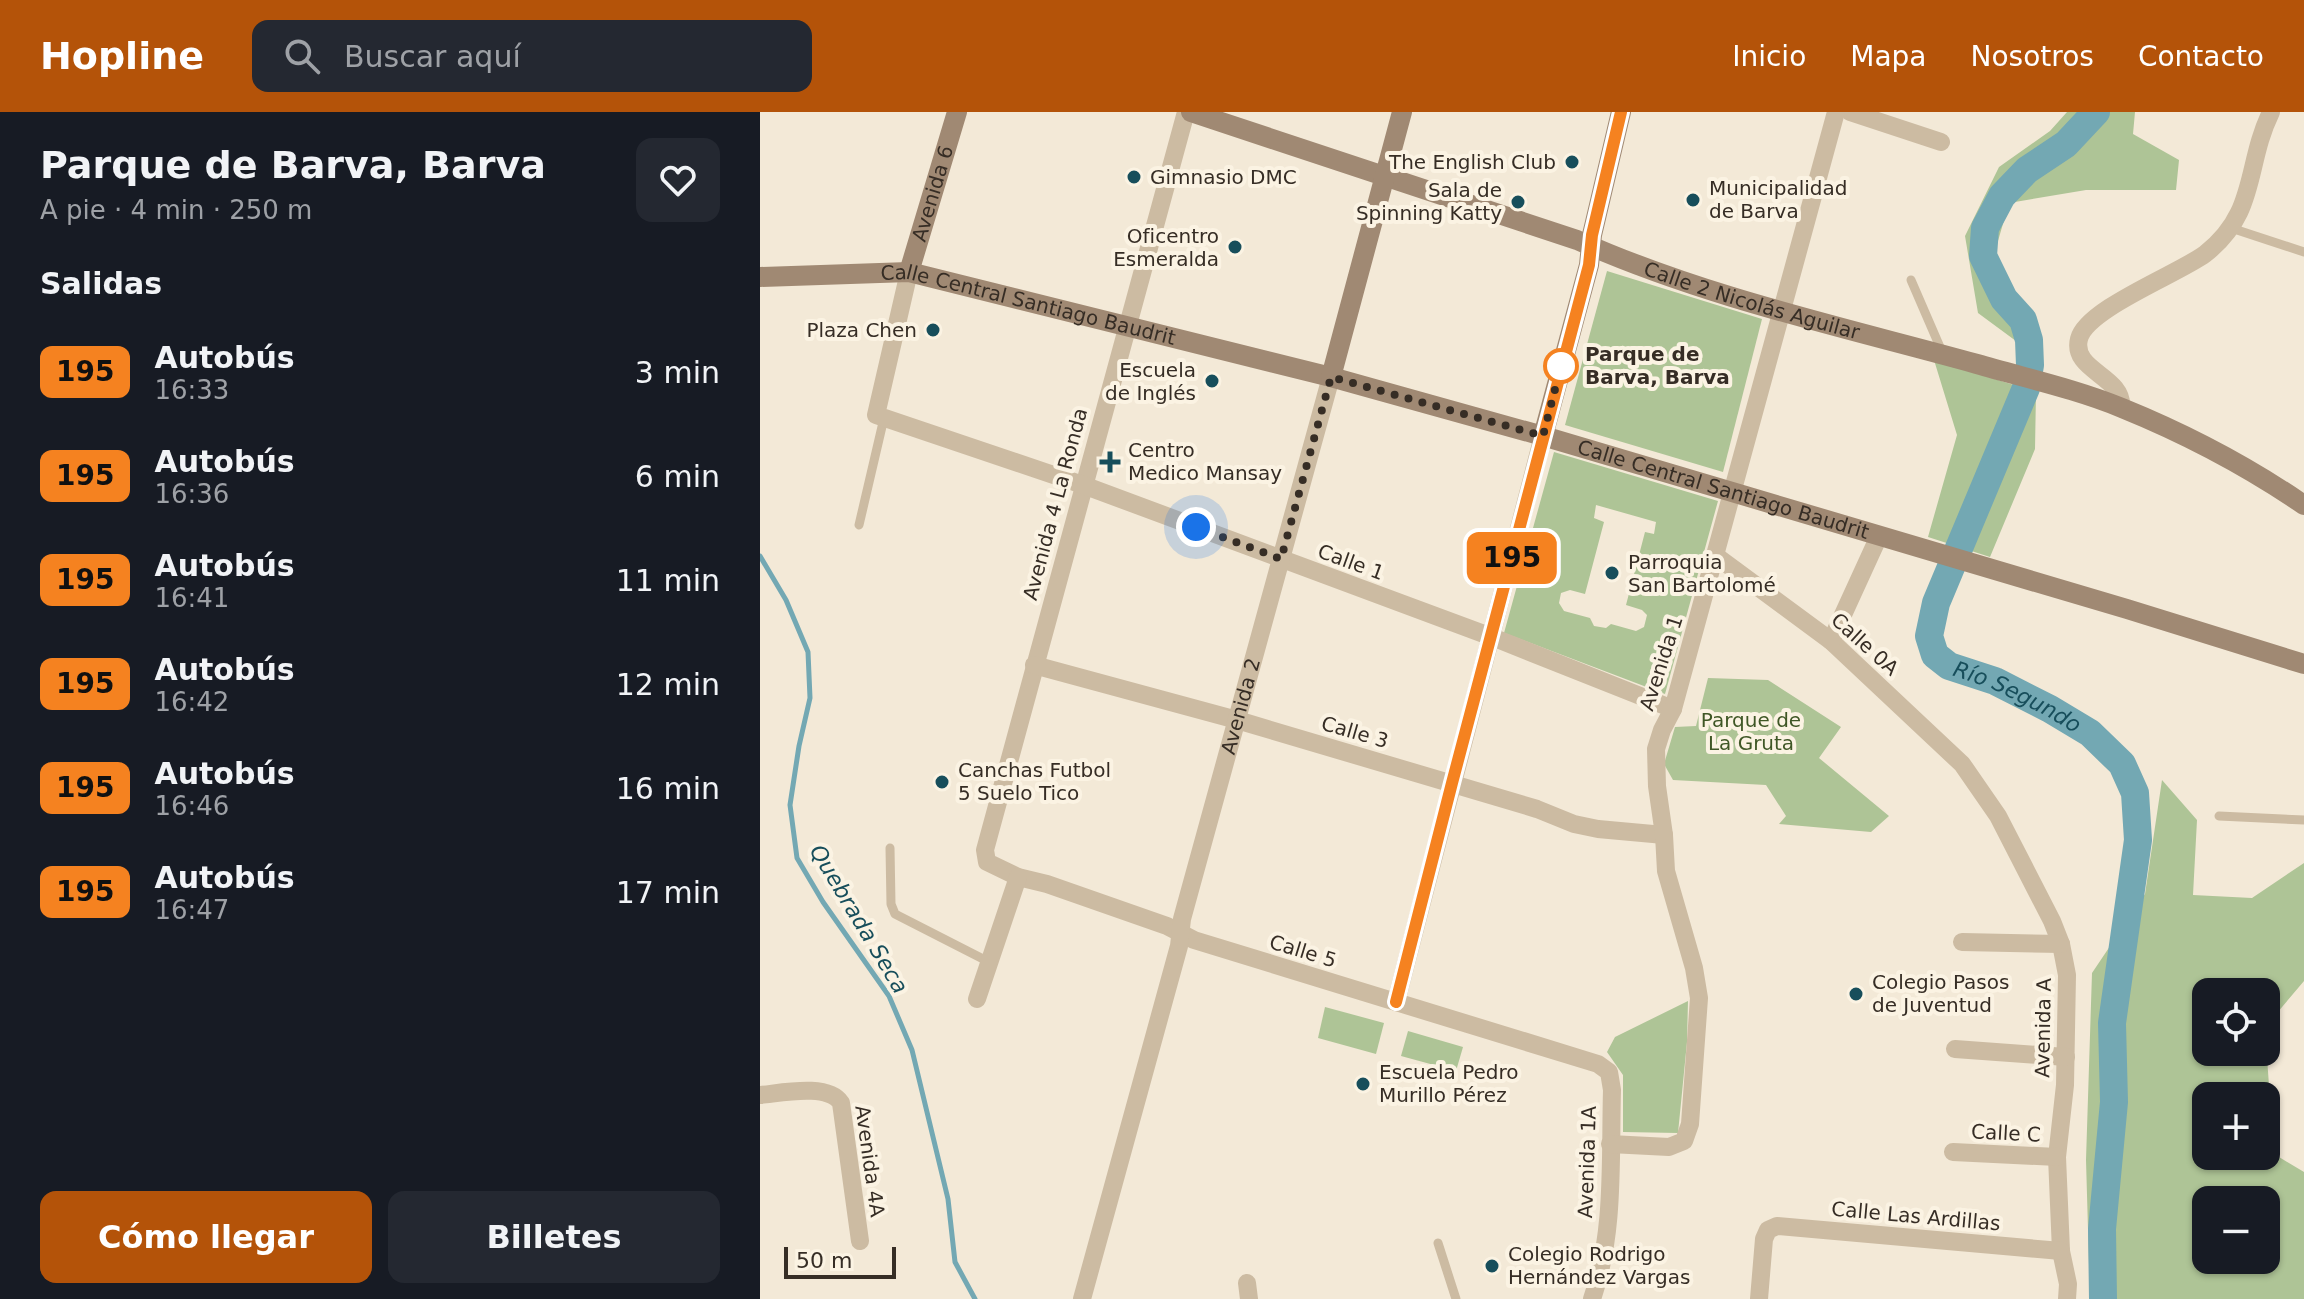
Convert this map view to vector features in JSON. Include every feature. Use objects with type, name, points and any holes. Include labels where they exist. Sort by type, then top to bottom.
[{"type":"main road","name":"Avenida 6","points":[[909,272],[957,112]]},
{"type":"main road","name":"Calle 2 Nicolás Aguilar","points":[[1188,112],[1782,311],[2060,387],[2121,407],[2240,463],[2304,505]]},
{"type":"main road","name":"Avenida 2","points":[[1331,377],[1402,112]]},
{"type":"main road","points":[[1543,436],[1589,265],[1621,112]]},
{"type":"main road","name":"Calle Central Santiago Baudrit","points":[[760,277],[909,272],[1331,377],[1543,436],[2304,664]]},
{"type":"street","name":"Avenida 4 La Ronda","points":[[987,862],[985,850],[1034,665],[1188,112]]},
{"type":"street","name":"Avenida 1","points":[[1610,1144],[1669,1147],[1684,1141],[1690,1124],[1699,998],[1694,968],[1666,871],[1656,749],[1673,709],[1836,112]]},
{"type":"street","points":[[1850,112],[1941,142]]},
{"type":"street","points":[[2121,407],[2118,390],[2082,357],[2078,342],[2081,332],[2095,317],[2202,257],[2218,244],[2243,207],[2262,130],[2271,112]]},
{"type":"street","name":"Avenida 6","points":[[880,416],[909,272]]},
{"type":"street","name":"Avenida 2","points":[[1082,1299],[1179,946],[1182,919],[1331,377]]},
{"type":"street","name":"Calle 1","points":[[880,416],[1083,485],[1492,637],[1673,709]]},
{"type":"street","points":[[1396,1002],[1543,436]]},
{"type":"street","points":[[1831,641],[1879,536]]},
{"type":"street","name":"Calle 0A","points":[[1716,556],[1831,641],[1962,764],[1972,780]]},
{"type":"street","name":"Calle 3","points":[[1034,665],[1452,783],[1537,809],[1574,824],[1664,835]]},
{"type":"street","name":"Avenida A","points":[[1972,780],[1998,816],[2052,921],[2061,944],[2067,975],[2066,1057],[2057,1157],[2061,1251],[2068,1284],[2067,1299]]},
{"type":"street","name":"Calle 5","points":[[987,862],[1018,877],[1047,884],[1194,940],[1598,1064],[1609,1072]]},
{"type":"street","points":[[977,999],[1018,877]]},
{"type":"street","points":[[1962,942],[2061,944]]},
{"type":"street","points":[[1955,1049],[2066,1057]]},
{"type":"street","name":"Avenida 1A","points":[[1592,1299],[1600,1275],[1608,1211],[1612,1090],[1609,1072]]},
{"type":"street","name":"Avenida 4A","points":[[760,1095],[823,1091],[837,1097],[841,1103],[860,1241]]},
{"type":"street","name":"Calle C","points":[[1953,1152],[2057,1157]]},
{"type":"street","name":"Calle Las Ardillas","points":[[1759,1299],[1764,1239],[1768,1230],[1777,1226],[2061,1251]]},
{"type":"lane","points":[[2231,228],[2304,252]]},
{"type":"lane","points":[[1911,280],[1944,355]]},
{"type":"lane","name":"Avenida 6","points":[[859,525],[880,416]]},
{"type":"lane","points":[[2219,816],[2304,820]]},
{"type":"lane","points":[[890,848],[891,904],[895,914],[989,962]]},
{"type":"lane","points":[[1438,1243],[1456,1299]]},
{"type":"green space","points":[[2067,112],[2135,112],[2133,134],[2179,160],[2176,190],[2086,190],[2009,203],[1989,272],[2020,344],[1978,313],[1965,236],[1999,167],[2050,131]]},
{"type":"green space","points":[[1607,271],[1762,319],[1723,472],[1565,425]]},
{"type":"green space","points":[[1934,360],[2036,392],[2035,449],[1990,557],[1928,537],[1957,435]]},
{"type":"green space","points":[[1554,452],[1718,501],[1665,694],[1504,633]],"holes":[[[1596,505],[1656,522],[1654,534],[1645,532],[1626,605],[1647,615],[1644,627],[1636,631],[1611,624],[1606,628],[1594,626],[1590,618],[1564,611],[1559,603],[1561,593],[1570,590],[1585,594],[1604,522],[1594,518]]]},
{"type":"green space","name":"Parque de La Gruta","points":[[1708,678],[1768,680],[1841,727],[1819,758],[1889,816],[1871,832],[1779,824],[1786,816],[1766,785],[1673,780],[1664,764],[1675,727],[1696,726]]},
{"type":"green space","points":[[2162,780],[2197,820],[2193,895],[2252,898],[2304,863],[2304,981],[2280,1009],[2280,978],[2192,978],[2192,1066],[2268,1066],[2269,1082],[2192,1082],[2192,1170],[2280,1170],[2280,1158],[2304,1172],[2304,1299],[2090,1299],[2086,1160],[2092,973],[2145,894]]},
{"type":"green space","points":[[1688,1001],[1678,1133],[1623,1132],[1623,1075],[1607,1052],[1615,1037]]},
{"type":"green space","points":[[1325,1007],[1384,1023],[1376,1054],[1318,1038]]},
{"type":"green space","points":[[1408,1031],[1463,1047],[1456,1071],[1401,1056]]},
{"type":"waterway","name":"Río Segundo","points":[[2096,112],[2066,144],[2027,170],[2002,196],[1985,228],[1983,256],[2004,299],[2023,320],[2029,340],[2030,365],[2026,388],[1936,603],[1929,636],[1935,655],[1949,666],[1995,681],[2090,733],[2122,764],[2135,793],[2138,840],[2112,1023],[2114,1102],[2102,1229],[2103,1299]]},
{"type":"waterway","name":"Quebrada Seca","points":[[760,556],[786,600],[808,652],[810,698],[790,805],[797,858],[823,902],[889,996],[912,1050],[948,1199],[955,1262],[975,1299]]},
{"type":"bus line","name":"195","points":[[1396,1002],[1589,265],[1592,235],[1621,112]]},
{"type":"place","name":"The English Club","points":[[1572,162]]},
{"type":"place","name":"Gimnasio DMC","points":[[1134,177]]},
{"type":"place","name":"Municipalidad de Barva","points":[[1693,200]]},
{"type":"place","name":"Sala de Spinning Katty","points":[[1518,202]]},
{"type":"place","name":"Oficentro Esmeralda","points":[[1235,247]]},
{"type":"place","name":"Plaza Chen","points":[[933,330]]},
{"type":"place","name":"Parque de Barva, Barva","points":[[1561,366]]},
{"type":"place","name":"Escuela de Inglés","points":[[1212,381]]},
{"type":"place","name":"Centro Medico Mansay","points":[[1110,462]]},
{"type":"place","name":"Parroquia San Bartolomé","points":[[1612,573]]},
{"type":"place","name":"Canchas Futbol 5 Suelo Tico","points":[[942,782]]},
{"type":"place","name":"Colegio Pasos de Juventud","points":[[1856,994]]},
{"type":"place","name":"Escuela Pedro Murillo Pérez","points":[[1363,1084]]},
{"type":"place","name":"Colegio Rodrigo Hernández Vargas","points":[[1492,1266]]},
{"type":"route","points":[[1196,527],[1281,559],[1331,377],[1543,436],[1561,366]]}]
